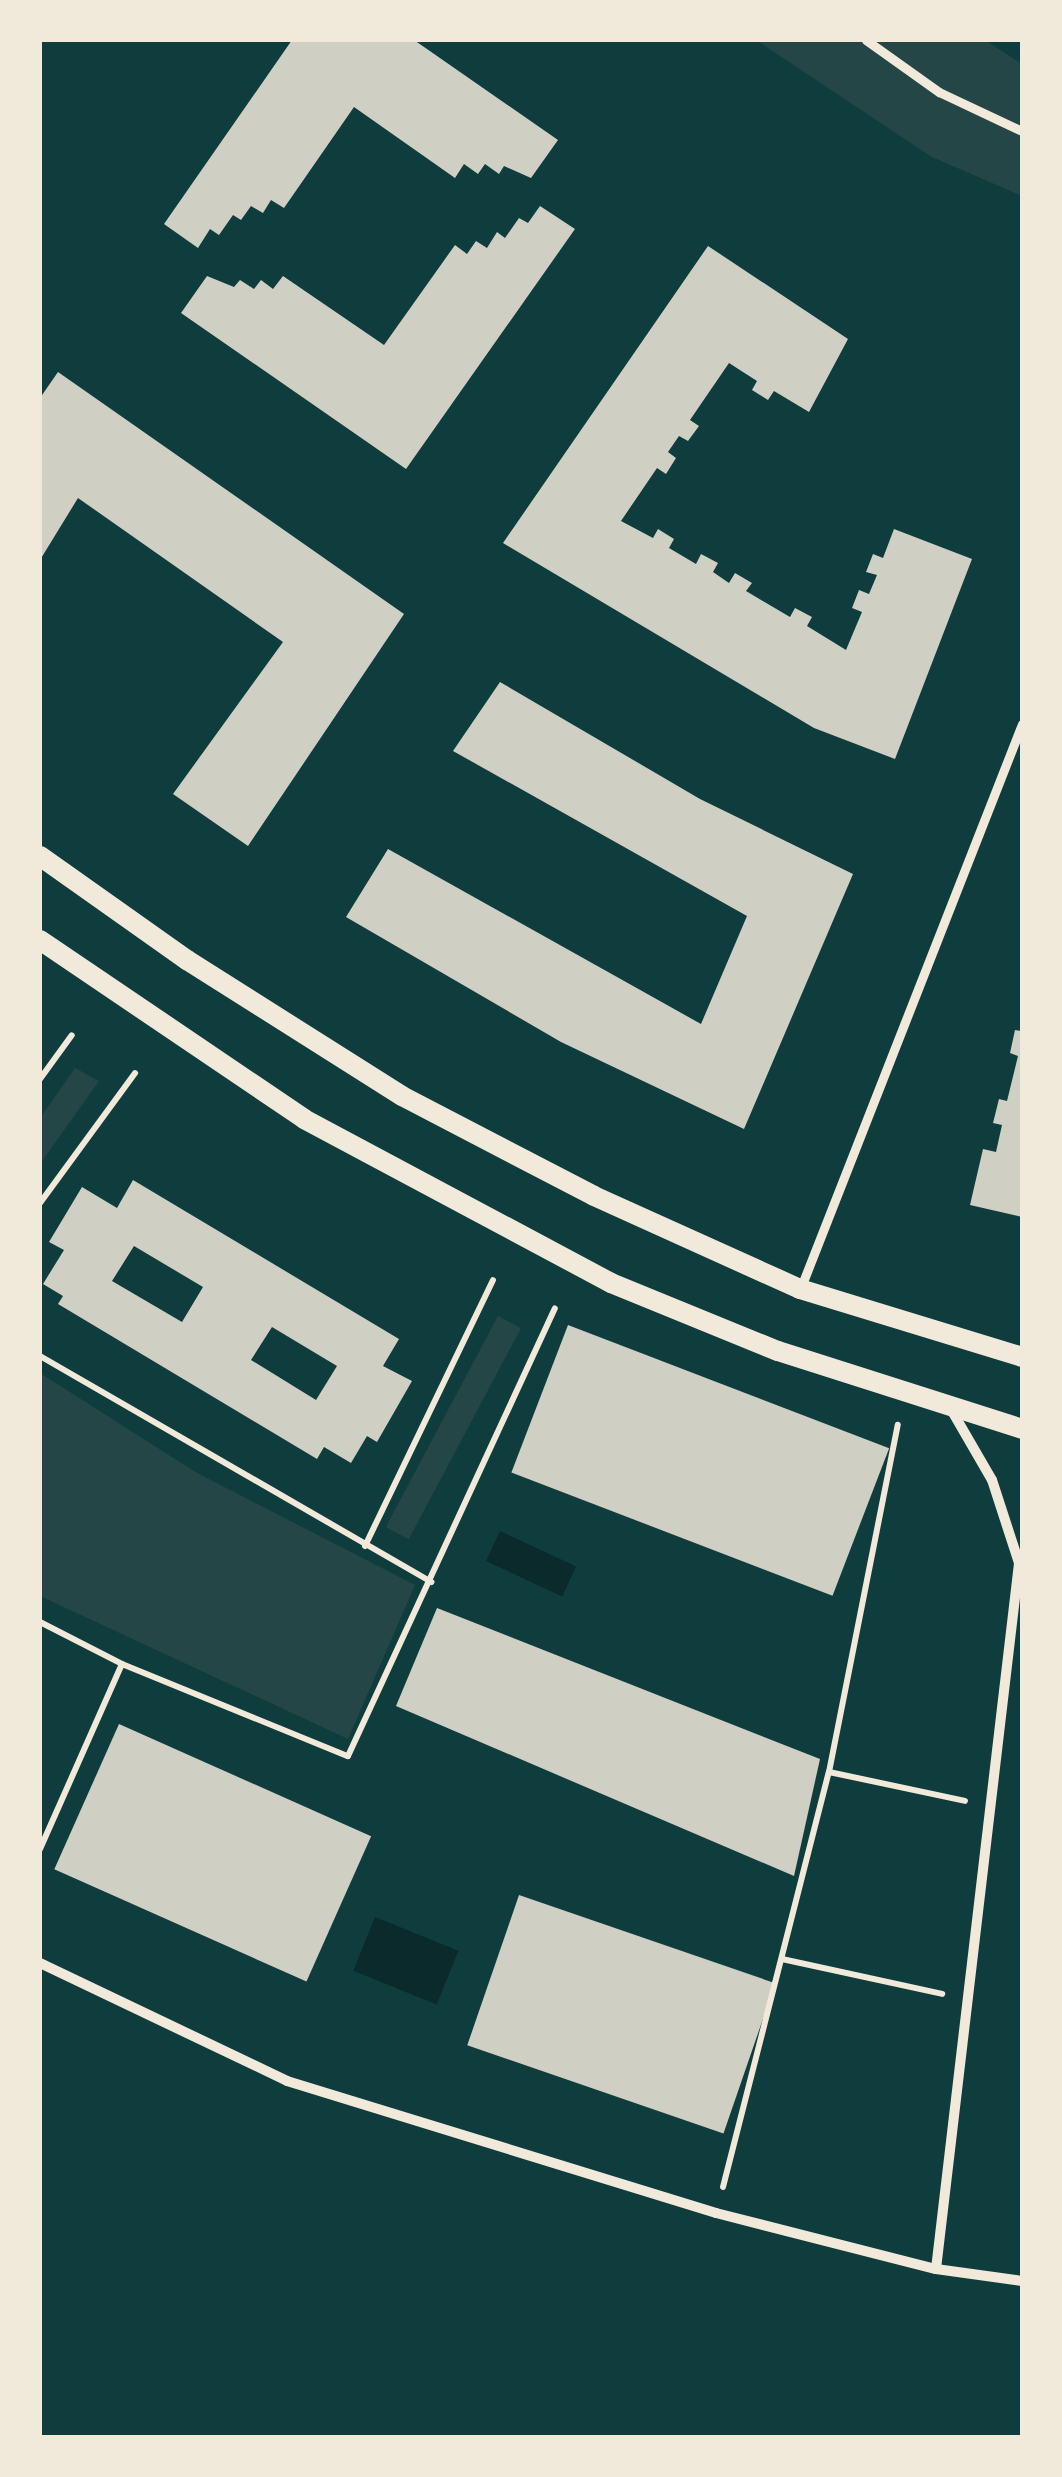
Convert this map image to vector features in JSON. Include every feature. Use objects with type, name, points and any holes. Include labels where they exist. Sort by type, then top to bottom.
[{"type":"main road","points":[[40,856],[187,960],[402,1096],[594,1196],[800,1289],[1022,1357]]},
{"type":"main road","points":[[40,940],[304,1119],[458,1205],[611,1283],[904,1394],[1022,1429]]},
{"type":"street","points":[[866,40],[938,92],[1022,131]]},
{"type":"street","points":[[800,1289],[1022,724]]},
{"type":"street","points":[[936,2270],[987,1806],[1019,1563],[992,1480],[951,1410]]},
{"type":"street","points":[[40,1963],[287,2081],[716,2213],[936,2270],[1022,2281]]},
{"type":"path","points":[[40,1078],[72,1036]]},
{"type":"path","points":[[40,1203],[135,1073]]},
{"type":"path","points":[[364,1546],[493,1280]]},
{"type":"path","points":[[40,1622],[122,1664],[348,1756],[432,1582],[555,1309]]},
{"type":"path","points":[[40,1356],[432,1582]]},
{"type":"path","points":[[716,2213],[830,1772],[904,1394]]},
{"type":"path","points":[[40,1849],[122,1664]]},
{"type":"path","points":[[830,1772],[987,1806]]},
{"type":"path","points":[[782,1959],[965,2000]]},
{"type":"shaded area","points":[[756,40],[985,40],[1022,64],[1022,196],[932,157]]},
{"type":"shaded area","points":[[75,1068],[99,1081],[40,1164],[40,1118]]},
{"type":"shaded area","points":[[498,1316],[521,1328],[409,1539],[386,1527]]},
{"type":"shaded area","points":[[40,1373],[197,1473],[415,1585],[348,1739],[40,1596]]},
{"type":"shaded area","points":[[500,1531],[576,1566],[562,1596],[486,1561]]},
{"type":"shaded area","points":[[375,1917],[458,1951],[437,2004],[353,1971]]},
{"type":"building","points":[[292,40],[414,40],[558,140],[531,178],[504,166],[499,174],[485,164],[478,174],[464,164],[455,178],[354,107],[284,208],[271,200],[263,213],[251,206],[241,220],[233,215],[219,235],[210,229],[198,248],[164,224]]},
{"type":"building","points":[[540,206],[575,229],[406,469],[181,313],[207,276],[234,287],[240,280],[254,289],[261,280],[273,289],[283,276],[384,345],[455,245],[467,254],[476,241],[487,248],[497,232],[505,238],[519,218],[528,223]]},
{"type":"building","points":[[708,246],[848,339],[809,412],[774,391],[768,400],[752,390],[757,381],[729,363],[690,420],[699,426],[688,441],[679,436],[668,452],[676,458],[666,474],[657,468],[621,521],[653,538],[658,529],[674,539],[669,548],[696,564],[701,554],[718,563],[713,572],[729,583],[735,573],[752,583],[746,591],[790,617],[795,608],[812,617],[807,626],[846,650],[862,612],[852,608],[859,590],[869,594],[877,575],[866,572],[873,554],[883,558],[894,529],[972,559],[895,759],[814,728],[503,543]]},
{"type":"building","points":[[58,372],[404,614],[248,846],[173,794],[283,642],[78,498],[40,560],[40,398]]},
{"type":"building","points":[[500,682],[700,799],[853,874],[744,1129],[561,1042],[346,917],[388,849],[701,1024],[747,916],[453,751]]},
{"type":"building","points":[[1015,1030],[1022,1031],[1022,1217],[970,1205],[983,1149],[996,1152],[1002,1125],[993,1123],[999,1099],[1007,1101],[1018,1056],[1010,1053]]},
{"type":"building","points":[[133,1180],[399,1339],[383,1366],[412,1381],[377,1442],[367,1436],[351,1463],[324,1447],[317,1459],[58,1304],[63,1296],[43,1284],[64,1250],[49,1242],[82,1187],[117,1208]],"holes":[[[134,1246],[203,1287],[182,1322],[112,1281]],[[272,1327],[337,1366],[316,1400],[251,1360]]]},
{"type":"building","points":[[568,1325],[889,1448],[833,1596],[511,1473]]},
{"type":"building","points":[[437,1608],[820,1759],[794,1876],[396,1706]]},
{"type":"building","points":[[119,1724],[371,1836],[306,1982],[54,1869]]},
{"type":"building","points":[[519,1895],[775,1983],[723,2134],[467,2045]]}]
